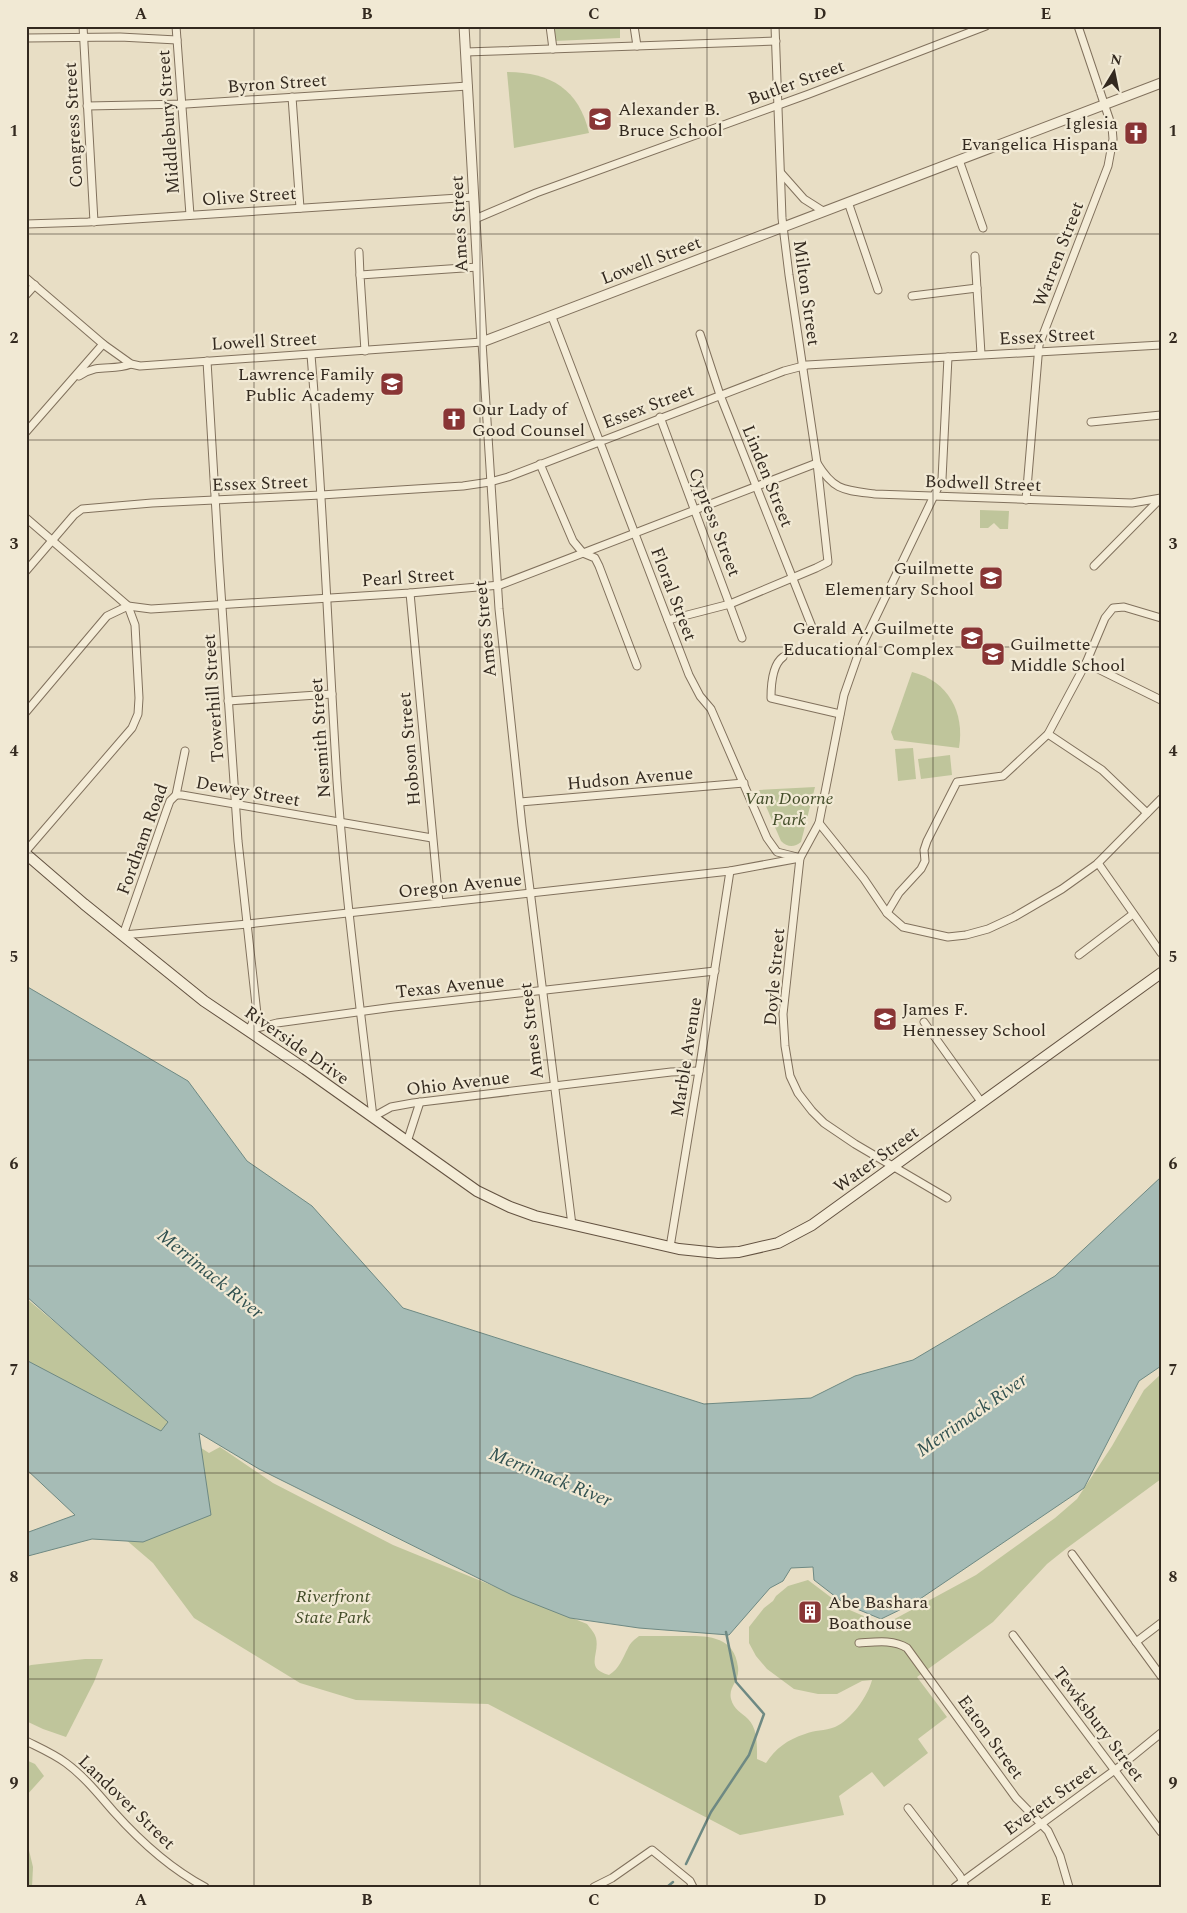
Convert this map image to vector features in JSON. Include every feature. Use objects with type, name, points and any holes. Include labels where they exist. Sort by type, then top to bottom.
[{"type":"main road","name":"Riverside Drive","points":[[26,853],[204,1001],[249,1030],[477,1191],[510,1208],[572,1225]]},
{"type":"main road","name":"Water Street","points":[[572,1225],[670,1247],[718,1253],[739,1252],[778,1243],[812,1225],[982,1103],[1006,1083],[1161,974]]},
{"type":"street","name":"Congress Street","points":[[83,26],[94,222]]},
{"type":"street","name":"Middlebury Street","points":[[176,26],[190,215]]},
{"type":"street","name":"Ames Street","points":[[464,26],[497,586],[520,802],[572,1225]]},
{"type":"street","points":[[550,26],[553,49]]},
{"type":"street","points":[[634,26],[637,46]]},
{"type":"street","name":"Milton Street","points":[[775,26],[783,226],[817,463],[827,562],[792,578]]},
{"type":"street","name":"Butler Street","points":[[476,219],[546,190],[986,26]]},
{"type":"street","name":"Warren Street","points":[[1026,500],[1040,345],[1108,166],[1113,139],[1105,104],[1078,26]]},
{"type":"street","points":[[26,38],[120,37],[177,40]]},
{"type":"street","points":[[466,52],[776,41]]},
{"type":"street","name":"Lowell Street","points":[[70,382],[96,367],[120,368],[131,364],[140,366],[482,342],[552,317],[783,226],[1161,83]]},
{"type":"street","name":"Byron Street","points":[[87,106],[182,104],[468,86]]},
{"type":"street","points":[[292,97],[300,208]]},
{"type":"street","points":[[959,160],[983,228]]},
{"type":"street","points":[[780,173],[804,199],[823,212]]},
{"type":"street","name":"Olive Street","points":[[26,224],[94,222],[474,197]]},
{"type":"street","points":[[848,202],[878,290]]},
{"type":"street","points":[[359,252],[365,351]]},
{"type":"street","points":[[975,256],[981,354]]},
{"type":"street","points":[[360,275],[478,267]]},
{"type":"street","points":[[26,278],[103,344],[131,364]]},
{"type":"street","points":[[26,295],[35,286]]},
{"type":"street","points":[[912,296],[977,288]]},
{"type":"street","name":"Floral Street","points":[[552,317],[689,675],[700,696],[712,709],[767,838],[777,852],[800,858]]},
{"type":"street","name":"Linden Street","points":[[700,334],[720,395],[812,627]]},
{"type":"street","name":"Lowell Street","points":[[26,432],[103,344]]},
{"type":"street","name":"Essex Street","points":[[26,571],[82,508],[463,486],[490,482],[508,478],[660,417],[802,366],[839,362],[1161,345]]},
{"type":"street","name":"Nesmith Street","points":[[311,354],[341,822],[372,1118]]},
{"type":"street","points":[[800,858],[819,823],[844,695],[859,652],[942,479],[948,357]]},
{"type":"street","name":"Towerhill Street","points":[[208,361],[221,604],[235,804],[257,1014],[249,1030]]},
{"type":"street","points":[[1091,422],[1161,415]]},
{"type":"street","name":"Cypress Street","points":[[660,417],[742,638]]},
{"type":"street","name":"Bodwell Street","points":[[817,463],[823,474],[836,487],[875,494],[1132,503],[1161,498]]},
{"type":"street","name":"Pearl Street","points":[[128,606],[151,608],[497,586],[817,463]]},
{"type":"street","points":[[540,464],[573,541],[583,553],[594,558],[599,566],[637,666]]},
{"type":"street","points":[[1094,566],[1161,498]]},
{"type":"street","points":[[26,518],[128,606],[136,624],[139,698],[138,714],[132,728],[26,853]]},
{"type":"street","points":[[668,620],[730,604],[792,578]]},
{"type":"street","name":"Hobson Street","points":[[410,593],[439,903]]},
{"type":"street","points":[[26,712],[108,616],[128,606]]},
{"type":"street","points":[[888,913],[899,893],[921,869],[925,861],[924,850],[926,841],[957,782],[1003,776],[1048,734],[1086,663],[1105,618],[1113,608],[1124,607],[1161,618]]},
{"type":"street","points":[[783,658],[778,661],[776,667],[771,689],[772,698],[840,714]]},
{"type":"street","points":[[1086,663],[1161,700]]},
{"type":"street","points":[[228,701],[332,694]]},
{"type":"street","points":[[1048,734],[1102,770],[1147,813]]},
{"type":"street","name":"Fordham Road","points":[[123,935],[170,801],[176,795],[185,751]]},
{"type":"street","name":"Hudson Avenue","points":[[520,802],[744,783]]},
{"type":"street","name":"Dewey Street","points":[[176,795],[432,838]]},
{"type":"street","points":[[819,823],[888,913],[903,927],[948,937],[966,935],[988,929],[1014,918],[1062,889],[1098,863],[1161,798]]},
{"type":"street","name":"Oregon Avenue","points":[[123,935],[248,924],[730,871],[800,858]]},
{"type":"street","name":"Doyle Street","points":[[800,858],[783,1014],[785,1046],[790,1076],[798,1092],[824,1123],[855,1144],[946,1198]]},
{"type":"street","points":[[1098,863],[1161,953]]},
{"type":"street","name":"Marble Avenue","points":[[670,1247],[730,871]]},
{"type":"street","points":[[1079,955],[1133,914]]},
{"type":"street","name":"Texas Avenue","points":[[249,1030],[277,1023],[361,1011],[715,971]]},
{"type":"street","points":[[924,1022],[982,1103]]},
{"type":"street","name":"Ohio Avenue","points":[[372,1118],[392,1107],[420,1102],[671,1072],[699,1071]]},
{"type":"street","points":[[407,1142],[420,1102]]},
{"type":"street","points":[[1072,1554],[1161,1676]]},
{"type":"street","points":[[1136,1642],[1161,1623]]},
{"type":"street","name":"Tewksbury Street","points":[[1013,1635],[1161,1832]]},
{"type":"street","name":"Eaton Street","points":[[859,1643],[893,1643],[907,1648],[1016,1798],[1048,1831],[1060,1856],[1068,1887]]},
{"type":"street","name":"Everett Street","points":[[956,1887],[964,1884],[1161,1733]]},
{"type":"street","name":"Landover Street","points":[[26,1741],[48,1751],[67,1764],[86,1780],[114,1813],[140,1839],[179,1871],[205,1887]]},
{"type":"street","points":[[908,1808],[964,1884]]},
{"type":"street","points":[[594,1887],[612,1878],[652,1850],[690,1881],[693,1887]]},
{"type":"green space","points":[[555,26],[620,26],[620,38],[555,41]]},
{"type":"green space","points":[[507,72],[537,75],[560,86],[570,94],[578,105],[589,133],[514,148]]},
{"type":"green space","points":[[980,510],[1009,511],[1008,529],[1000,529],[994,523],[988,528],[980,528]]},
{"type":"green space","points":[[912,672],[925,676],[935,683],[951,700],[959,722],[959,748],[894,740],[891,732]]},
{"type":"green space","points":[[913,748],[916,779],[898,781],[895,749]]},
{"type":"green space","points":[[950,755],[952,775],[921,779],[918,759]]},
{"type":"green space","name":"Van Doorne Park","points":[[815,787],[801,842],[793,846],[786,845],[781,841],[759,790]]},
{"type":"green space","name":"Riverfront State Park","points":[[26,1298],[141,1395],[187,1439],[209,1453],[220,1447],[273,1483],[393,1545],[587,1624],[595,1636],[597,1644],[595,1665],[601,1672],[609,1675],[616,1669],[630,1644],[639,1636],[701,1636],[710,1637],[725,1643],[735,1656],[738,1667],[737,1676],[731,1691],[732,1703],[754,1728],[757,1759],[766,1763],[782,1745],[793,1739],[841,1724],[858,1707],[867,1693],[872,1680],[862,1681],[837,1694],[818,1694],[794,1689],[767,1669],[756,1656],[749,1643],[749,1627],[764,1608],[788,1586],[808,1580],[845,1608],[873,1620],[891,1621],[976,1575],[1055,1518],[1077,1499],[1112,1446],[1144,1390],[1161,1374],[1161,1479],[1047,1564],[993,1622],[917,1677],[947,1717],[918,1739],[928,1753],[884,1787],[872,1772],[839,1796],[844,1815],[740,1835],[488,1704],[356,1700],[300,1683],[194,1618],[153,1563],[26,1454]]},
{"type":"green space","points":[[85,1659],[103,1659],[94,1682],[66,1737],[26,1721],[26,1667]]},
{"type":"green space","points":[[26,1760],[35,1764],[44,1776],[26,1796]]},
{"type":"green space","points":[[26,1838],[33,1867],[32,1887],[26,1887]]},
{"type":"water","name":"Merrimack River","points":[[26,986],[188,1081],[247,1161],[312,1206],[403,1308],[704,1404],[811,1398],[855,1376],[913,1360],[1055,1276],[1161,1177],[1161,1366],[1139,1381],[1084,1488],[914,1603],[881,1619],[845,1604],[814,1580],[813,1567],[791,1568],[783,1581],[770,1588],[729,1635],[639,1628],[570,1618],[512,1595],[259,1469],[199,1433],[211,1515],[143,1542],[92,1539],[28,1556],[26,1562],[26,1533],[75,1515],[26,1469],[26,1360],[161,1431],[168,1422],[26,1296]]},
{"type":"waterway","points":[[686,1864],[711,1812],[749,1755],[764,1714],[736,1682],[726,1632]]},
{"type":"waterway","points":[[667,1887],[673,1882]]},
{"type":"place","name":"Alexander B. Bruce School","points":[[600,119]]},
{"type":"place","name":"Iglesia Evangelica Hispana","points":[[1136,133]]},
{"type":"place","name":"Lawrence Family Public Academy","points":[[392,384]]},
{"type":"place","name":"Our Lady of Good Counsel","points":[[454,419]]},
{"type":"place","name":"Guilmette Elementary School","points":[[991,578]]},
{"type":"place","name":"Gerald A. Guilmette Educational Complex","points":[[972,638]]},
{"type":"place","name":"Guilmette Middle School","points":[[993,654]]},
{"type":"place","name":"James F. Hennessey School","points":[[885,1019]]},
{"type":"place","name":"Abe Bashara Boathouse","points":[[810,1612]]}]
